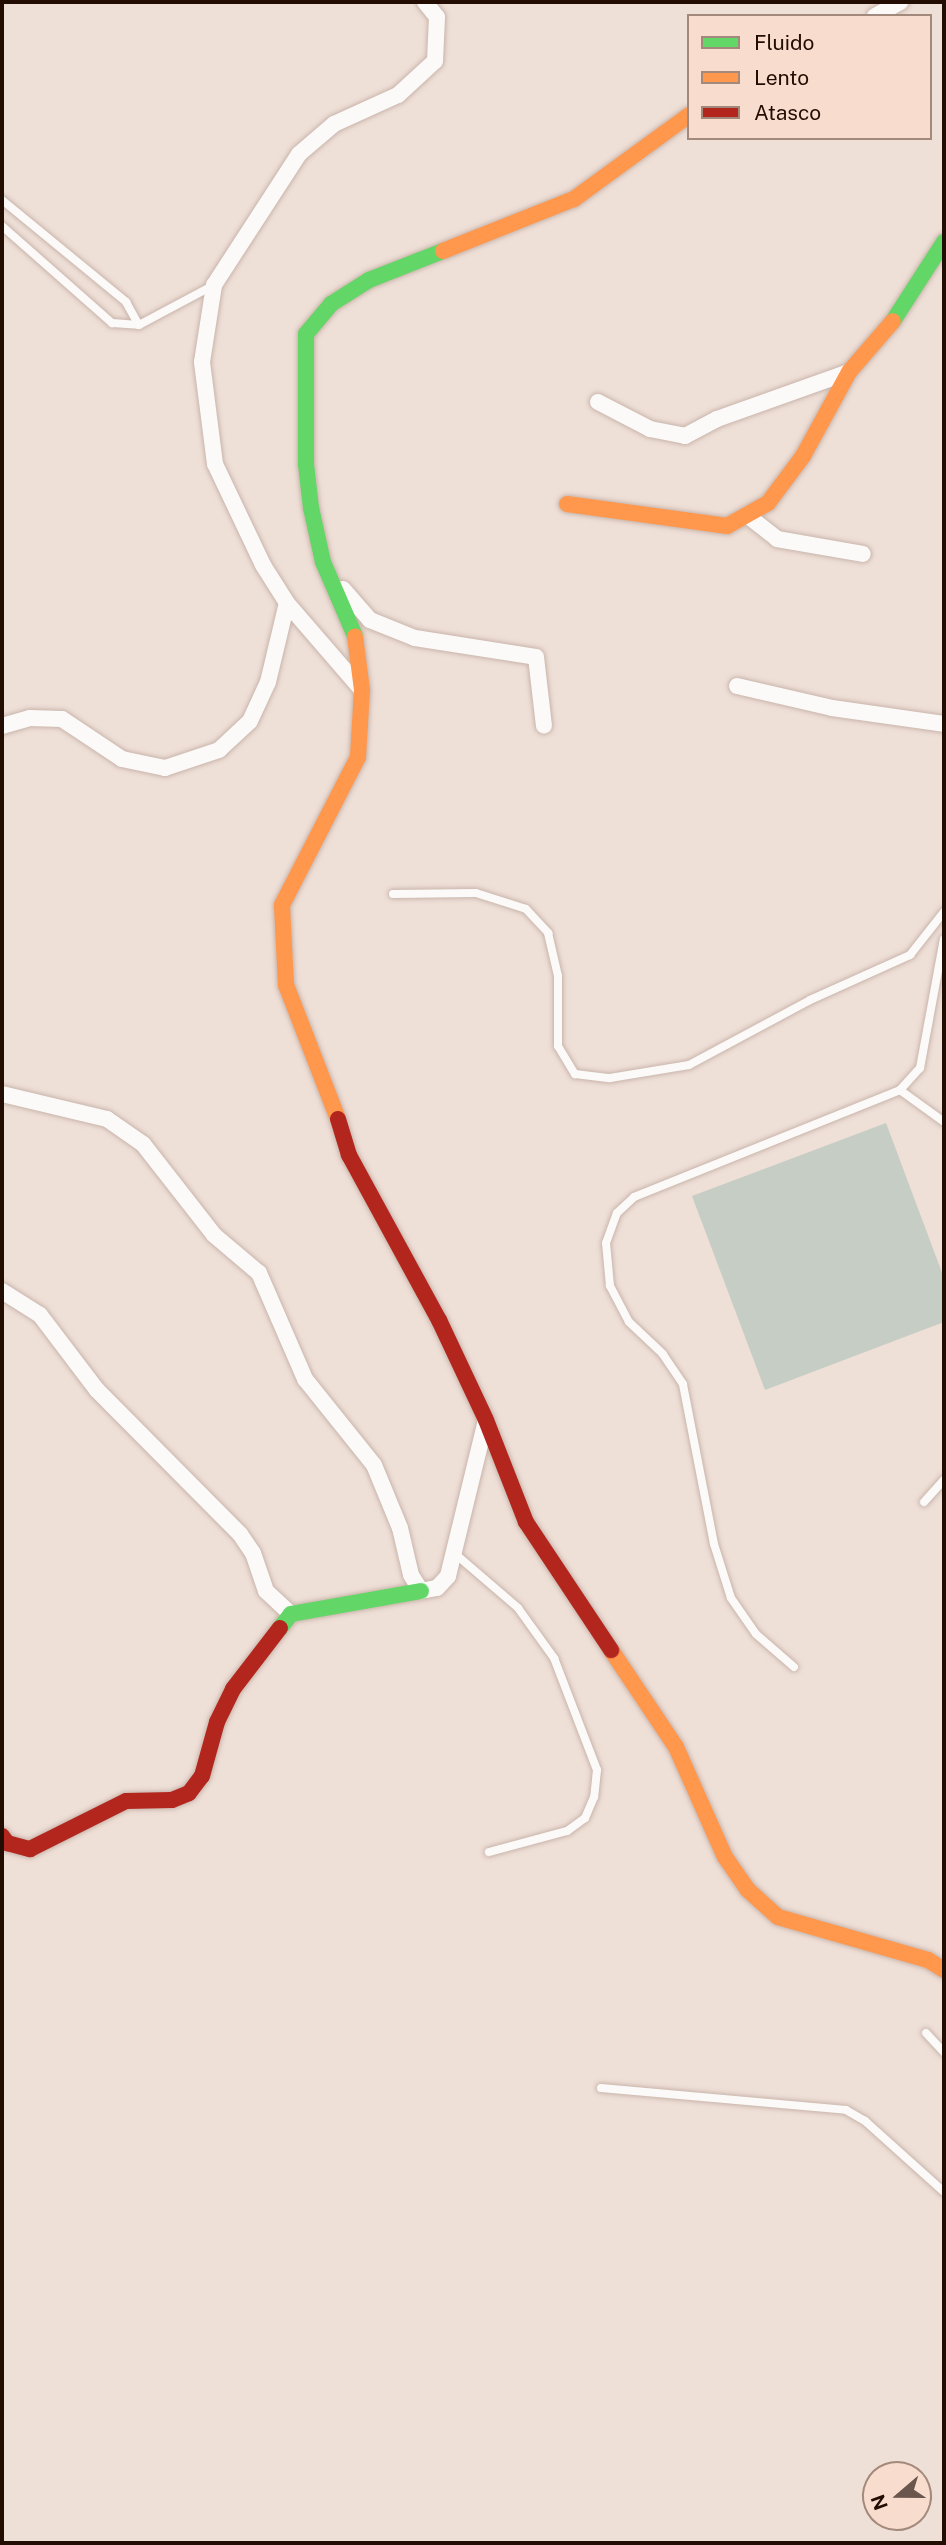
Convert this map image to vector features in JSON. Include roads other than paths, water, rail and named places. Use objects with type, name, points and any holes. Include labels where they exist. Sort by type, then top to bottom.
[{"type":"street","points":[[362,690],[287,603],[215,464],[202,362],[214,285],[299,154],[334,124],[398,94],[435,61],[437,17],[425,2]]},
{"type":"street","points":[[879,14],[900,2]]},
{"type":"street","points":[[687,117],[672,132],[574,199],[369,281],[331,304],[306,334],[306,464],[323,562],[352,624],[362,690],[358,757],[282,905],[286,985],[328,1087],[349,1155],[393,1229],[486,1420],[526,1522],[676,1747],[725,1857],[748,1890],[778,1917],[802,1927],[928,1960],[944,1970]]},
{"type":"street","points":[[567,505],[667,521],[727,526],[768,503],[803,456],[849,372],[885,333],[944,242]]},
{"type":"street","points":[[598,402],[650,429],[685,436],[717,419],[849,372]]},
{"type":"street","points":[[748,516],[777,539],[863,554]]},
{"type":"street","points":[[323,562],[370,620],[432,643],[536,657],[544,726]]},
{"type":"street","points":[[2,726],[30,718],[62,719],[122,759],[164,768],[219,750],[250,721],[268,682],[287,603]]},
{"type":"street","points":[[737,686],[832,708],[944,724]]},
{"type":"street","points":[[2,1094],[107,1119],[143,1144],[214,1235],[259,1273],[305,1379],[374,1465],[400,1528],[411,1575],[421,1591]]},
{"type":"street","points":[[2,1291],[40,1315],[97,1390],[240,1534],[253,1553],[266,1591],[291,1614]]},
{"type":"street","points":[[2,1836],[7,1843],[30,1849],[70,1824],[115,1805],[172,1800],[189,1793],[202,1776],[216,1722],[233,1689],[291,1614],[437,1588],[448,1576],[486,1420]]},
{"type":"lane","points":[[2,200],[126,302],[139,325]]},
{"type":"lane","points":[[2,226],[112,323],[139,325],[214,285]]},
{"type":"lane","points":[[393,894],[476,893],[526,909],[548,933],[558,976],[558,1046],[575,1074],[610,1078],[689,1065],[810,1000],[910,955],[944,912]]},
{"type":"lane","points":[[794,1667],[756,1634],[731,1598],[715,1544],[683,1384],[663,1354],[629,1322],[610,1286],[606,1243],[617,1213],[634,1198],[900,1090],[920,1068],[944,939]]},
{"type":"lane","points":[[900,1090],[944,1122]]},
{"type":"lane","points":[[924,1502],[944,1480]]},
{"type":"lane","points":[[453,1552],[518,1608],[554,1658],[597,1770],[594,1797],[585,1818],[567,1831],[489,1852]]},
{"type":"lane","points":[[926,2033],[944,2052]]},
{"type":"lane","points":[[601,2088],[846,2110],[865,2121],[944,2192]]}]
